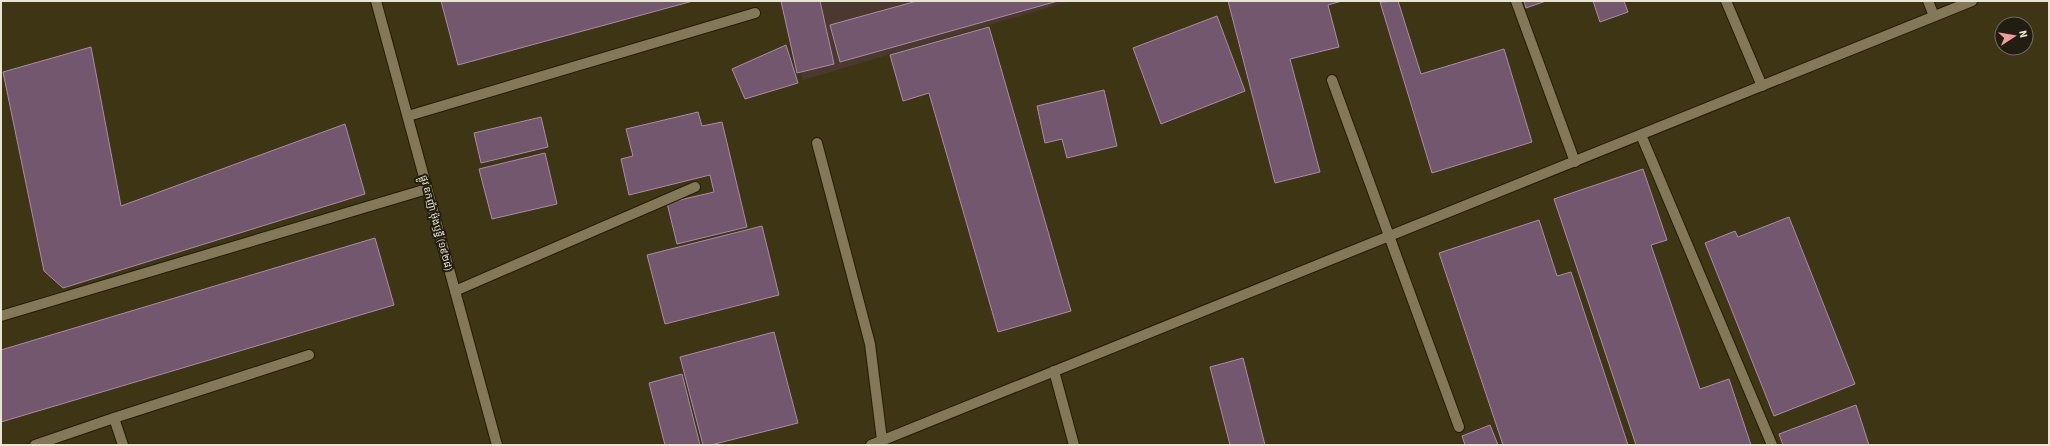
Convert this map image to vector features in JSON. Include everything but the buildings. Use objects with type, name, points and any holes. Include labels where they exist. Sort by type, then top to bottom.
[{"type":"street","name":"ផ្លូវ ឧកញ៉ា ម៉ុងឫទ្ធី (១៩២៨)","points":[[376,1],[497,445]]},
{"type":"street","points":[[1516,1],[1575,162]]},
{"type":"street","points":[[1726,1],[1762,86]]},
{"type":"street","points":[[1928,1],[1934,16]]},
{"type":"street","points":[[871,445],[1972,1]]},
{"type":"street","points":[[408,116],[755,13]]},
{"type":"street","points":[[1332,80],[1459,428]]},
{"type":"street","points":[[1641,135],[1772,445]]},
{"type":"street","points":[[817,142],[870,344],[882,440]]},
{"type":"street","points":[[455,291],[695,187]]},
{"type":"street","points":[[1,316],[427,189]]},
{"type":"street","points":[[35,445],[309,355]]},
{"type":"street","points":[[1054,371],[1074,445]]},
{"type":"street","points":[[114,418],[123,445]]},
{"type":"shaded area","points":[[779,1],[1071,1],[803,80]]}]
